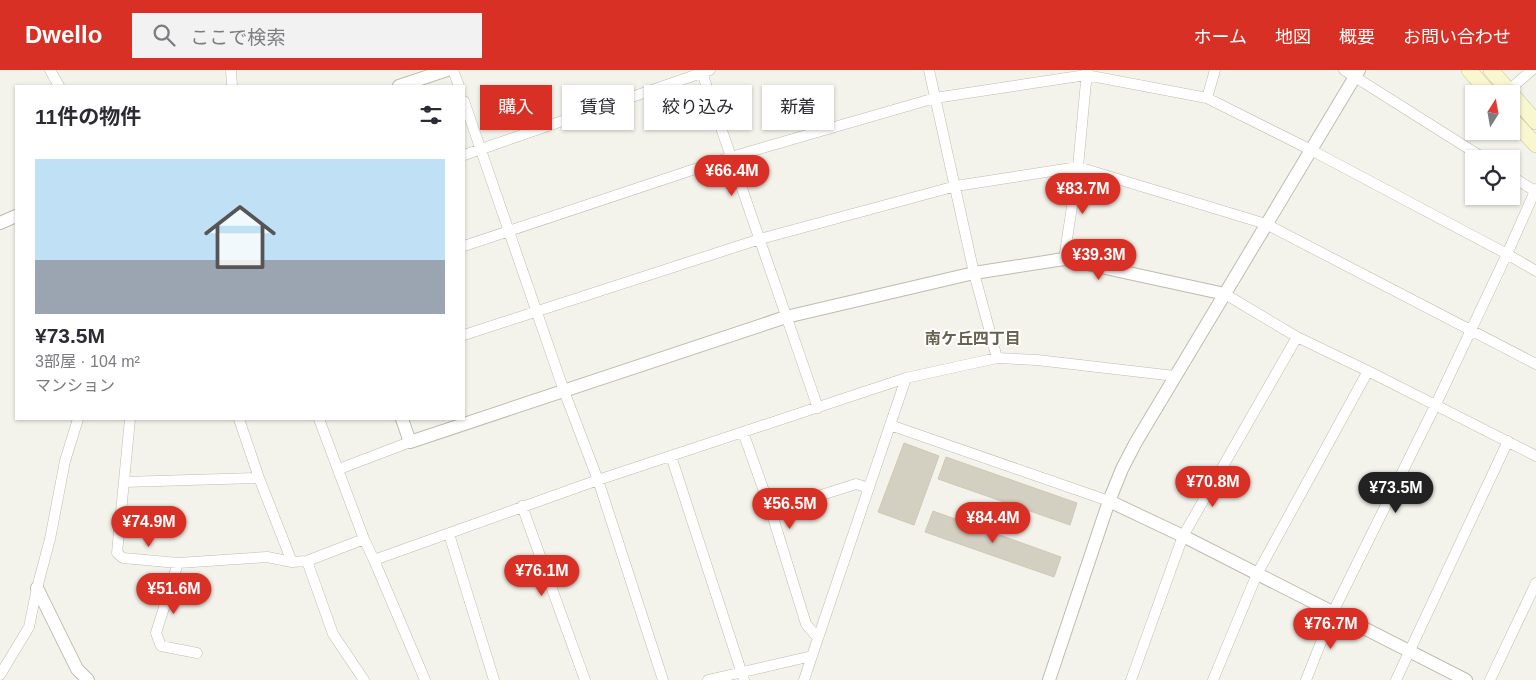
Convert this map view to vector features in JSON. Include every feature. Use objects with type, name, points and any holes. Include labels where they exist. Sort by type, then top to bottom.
[{"type":"main road","points":[[1469,70],[1482,85]]},
{"type":"main road","points":[[1491,70],[1504,85]]},
{"type":"main road","points":[[1520,103],[1536,122]]},
{"type":"main road","points":[[1520,128],[1536,146]]},
{"type":"street","points":[[50,70],[58,85]]},
{"type":"street","points":[[231,70],[232,85]]},
{"type":"street","points":[[402,85],[447,70]]},
{"type":"street","points":[[453,70],[459,85]]},
{"type":"street","points":[[929,70],[974,273],[997,358]]},
{"type":"street","points":[[1207,98],[1215,70]]},
{"type":"street","points":[[1515,85],[1532,70]]},
{"type":"street","points":[[465,156],[705,71],[731,157],[818,408]]},
{"type":"street","points":[[1049,680],[1109,501],[1122,469],[1175,376],[1311,150],[1353,72],[1471,150]]},
{"type":"street","points":[[1064,260],[1078,167],[1087,73]]},
{"type":"street","points":[[465,246],[731,157],[934,98],[1087,73],[1207,98],[1311,150],[1508,254],[1536,271]]},
{"type":"street","points":[[465,103],[564,391],[598,480],[664,680]]},
{"type":"street","points":[[465,335],[760,239],[956,186],[1078,167],[1266,224],[1536,364]]},
{"type":"street","points":[[1306,680],[1333,612],[1436,404],[1508,254],[1536,190],[1520,181]]},
{"type":"street","points":[[0,223],[15,216]]},
{"type":"street","points":[[339,469],[410,442],[786,317],[974,273],[1064,260],[1224,294],[1297,337],[1436,404],[1536,456]]},
{"type":"street","points":[[1131,680],[1183,536],[1297,337]]},
{"type":"street","points":[[374,560],[598,480],[906,378],[997,358],[1037,360],[1175,376]]},
{"type":"street","points":[[1213,680],[1257,574],[1368,371]]},
{"type":"street","points":[[804,680],[906,378]]},
{"type":"street","points":[[0,676],[29,627],[36,588],[50,539],[65,461],[78,420]]},
{"type":"street","points":[[130,420],[117,553],[123,558],[178,563],[267,557],[292,562],[307,560],[364,539]]},
{"type":"street","points":[[239,420],[259,478],[292,562]]},
{"type":"street","points":[[319,420],[364,539],[424,680]]},
{"type":"street","points":[[402,420],[410,442]]},
{"type":"street","points":[[890,425],[1109,501],[1183,536],[1466,680]]},
{"type":"street","points":[[743,432],[771,511],[806,624],[818,638]]},
{"type":"street","points":[[1396,680],[1508,441]]},
{"type":"street","points":[[671,456],[742,676]]},
{"type":"street","points":[[124,482],[259,478]]},
{"type":"street","points":[[771,511],[856,484],[869,488]]},
{"type":"street","points":[[522,506],[585,680]]},
{"type":"street","points":[[448,534],[494,680]]},
{"type":"street","points":[[307,560],[333,634],[364,680]]},
{"type":"street","points":[[178,563],[156,633],[161,646],[197,653]]},
{"type":"street","points":[[1490,680],[1536,583]]},
{"type":"street","points":[[36,588],[77,669],[88,680]]},
{"type":"street","points":[[708,680],[742,676],[812,656]]},
{"type":"building","points":[[904,443],[939,456],[914,525],[878,512]]},
{"type":"building","points":[[946,457],[1077,503],[1070,525],[938,479]]},
{"type":"building","points":[[933,511],[1061,557],[1054,577],[925,532]]},
{"type":"district","name":"南ケ丘四丁目","points":[[973,338]]}]
